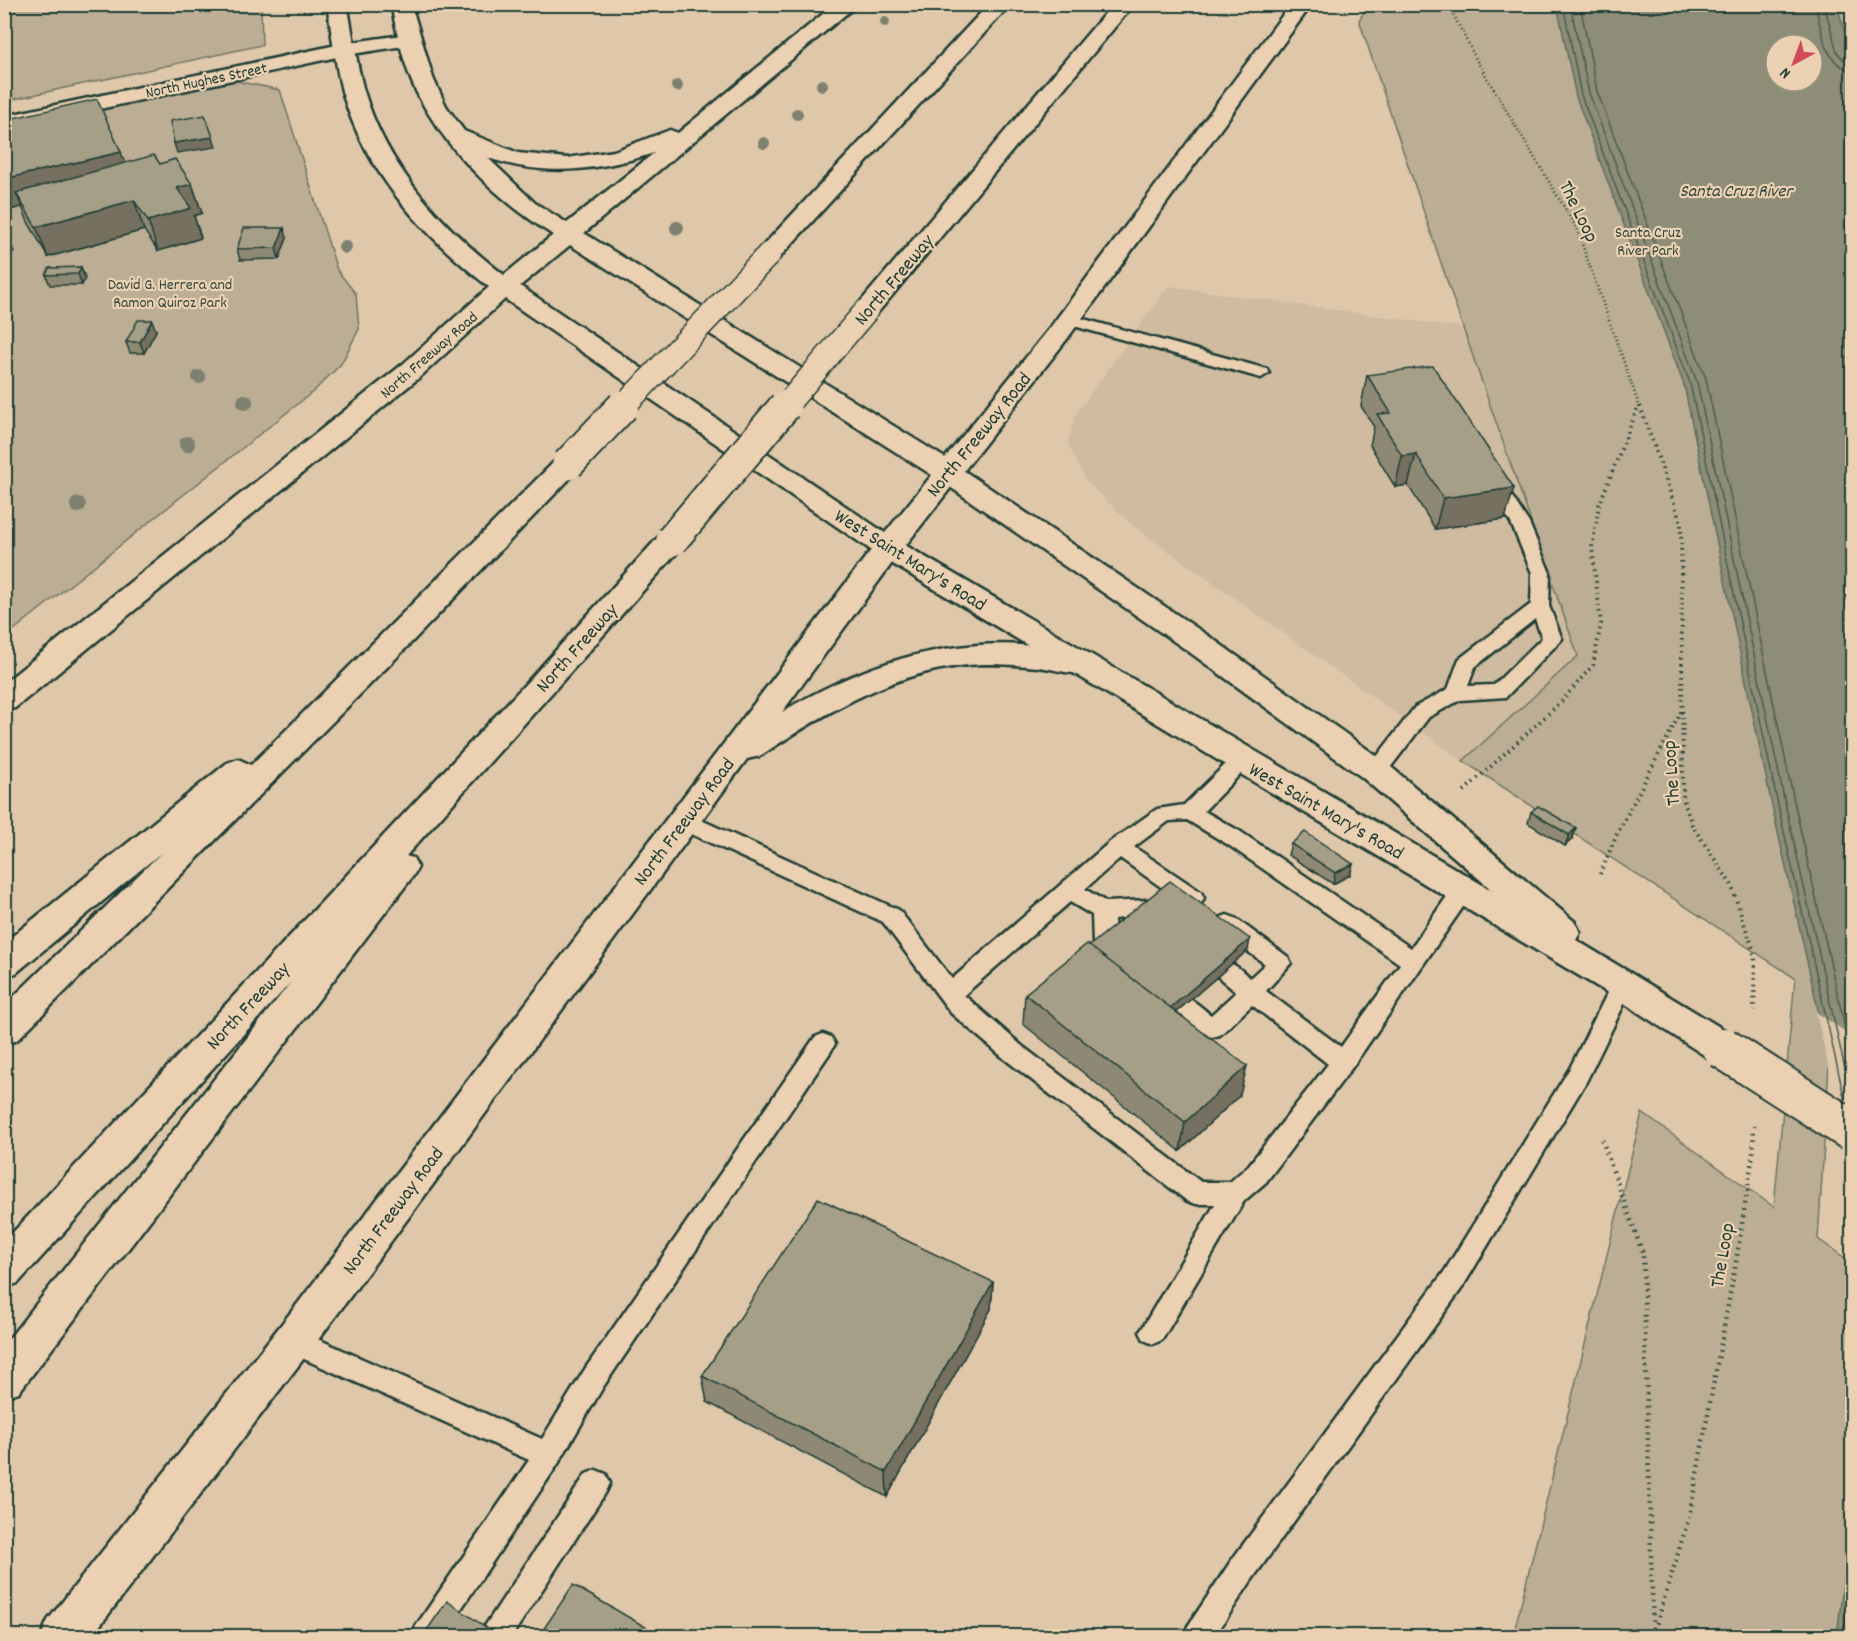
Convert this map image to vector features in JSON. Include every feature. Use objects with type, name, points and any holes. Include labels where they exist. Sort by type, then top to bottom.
[{"type":"main road","name":"West Saint Mary's Road","points":[[337,4],[353,90],[366,127],[383,160],[407,195],[434,227],[468,261],[888,548],[1623,984],[1852,1131]]},
{"type":"main road","name":"West Saint Mary's Road","points":[[400,4],[409,40],[426,88],[452,131],[490,174],[527,208],[947,472],[1199,644],[1376,772],[1623,984]]},
{"type":"main road","name":"North Freeway Road","points":[[4,700],[412,370],[504,287],[848,4]]},
{"type":"main road","points":[[4,1029],[392,644],[568,464],[769,254],[1001,4]]},
{"type":"main road","name":"North Freeway","points":[[4,1270],[541,687],[672,540],[1124,4]]},
{"type":"main road","name":"North Freeway Road","points":[[64,1636],[293,1341],[888,548],[1069,320],[1302,4]]},
{"type":"main road","name":"North Hughes Street","points":[[4,123],[346,49],[409,40]]},
{"type":"main road","points":[[452,131],[479,148],[516,160],[547,165],[579,164],[619,158],[643,149],[718,109]]},
{"type":"main road","points":[[4,963],[392,644]]},
{"type":"main road","points":[[728,762],[835,694],[902,667],[958,655],[990,654],[1023,655],[1081,664]]},
{"type":"main road","points":[[4,1378],[541,687]]},
{"type":"lane","points":[[1069,320],[1261,373]]},
{"type":"lane","points":[[1376,772],[1422,712],[1456,693],[1499,692],[1552,639],[1540,606],[1541,573],[1520,523],[1484,466]]},
{"type":"lane","points":[[1456,693],[1466,664],[1540,606]]},
{"type":"lane","points":[[1190,813],[1242,760]]},
{"type":"lane","points":[[950,994],[1119,847],[1164,814],[1190,813],[1234,838],[1414,962]]},
{"type":"lane","points":[[683,821],[891,916],[959,1006],[1014,1053],[1196,1193],[1235,1193]]},
{"type":"lane","points":[[1119,847],[1174,884],[1280,963],[1212,1028],[1182,1005]]},
{"type":"lane","points":[[1070,891],[1103,911],[1148,908]]},
{"type":"lane","points":[[1153,1332],[1235,1193],[1257,1174],[1343,1062],[1463,891]]},
{"type":"lane","points":[[1103,911],[1104,943]]},
{"type":"lane","points":[[1224,969],[1343,1062]]},
{"type":"lane","points":[[1198,1636],[1247,1562],[1453,1280],[1578,1075],[1623,984]]},
{"type":"lane","points":[[426,1636],[548,1455],[594,1378],[823,1044]]},
{"type":"lane","points":[[293,1341],[548,1455]]},
{"type":"lane","points":[[495,1636],[596,1483]]},
{"type":"path","name":"The Loop","points":[[1448,4],[1477,61],[1576,227],[1681,523],[1683,799],[1692,825],[1731,884],[1755,957],[1754,1014]]},
{"type":"path","points":[[1600,874],[1617,834],[1682,710]]},
{"type":"path","name":"The Loop","points":[[1653,1635],[1689,1517],[1754,1153],[1754,1118]]},
{"type":"path","points":[[1602,1140],[1643,1254],[1653,1635]]},
{"type":"shaded area","points":[[1168,286],[1463,328],[1579,656],[1463,761],[1132,525],[1086,481],[1068,444],[1076,414]]},
{"type":"green space","name":"Santa Cruz River Park","points":[[1369,4],[1852,5],[1852,1016],[1833,1003],[1818,1239],[1852,1263],[1852,1636],[1513,1636],[1642,1113],[1774,1207],[1795,978],[1463,761],[1578,656],[1463,328],[1359,20]]},
{"type":"green space","points":[[4,5],[261,5],[262,45],[5,101]]},
{"type":"green space","name":"David G. Herrera and Ramon Quiroz Park","points":[[232,80],[280,90],[337,270],[356,294],[359,329],[341,364],[314,391],[5,637],[5,131]]},
{"type":"water","name":"Santa Cruz River","points":[[1557,5],[1837,5],[1852,56],[1852,1160],[1772,806],[1684,385],[1576,97]]},
{"type":"water","points":[[1852,1506],[1852,1636],[1837,1636]]},
{"type":"pier","points":[[1816,1012],[1852,1036],[1852,1163],[1850,1161]]},
{"type":"building","points":[[97,99],[121,152],[4,179],[4,120]]},
{"type":"building","points":[[205,115],[213,137],[174,143],[170,121]]},
{"type":"building","points":[[154,155],[160,164],[175,159],[192,184],[177,188],[191,208],[148,221],[134,200],[36,227],[16,193]]},
{"type":"building","points":[[244,228],[284,228],[276,248],[237,249]]},
{"type":"building","points":[[4,229],[10,242],[4,243]]},
{"type":"building","points":[[81,267],[78,274],[46,275],[49,268]]},
{"type":"building","points":[[138,320],[152,320],[140,342],[126,342]]},
{"type":"building","points":[[1433,366],[1514,488],[1443,498],[1416,454],[1402,456],[1377,414],[1391,413],[1367,375]]},
{"type":"building","points":[[1538,806],[1576,828],[1569,835],[1531,812]]},
{"type":"building","points":[[1305,832],[1353,864],[1335,873],[1291,844]]},
{"type":"building","points":[[1170,881],[1250,939],[1170,1008],[1089,946]]},
{"type":"building","points":[[1087,944],[1247,1066],[1185,1122],[1025,994]]},
{"type":"building","points":[[818,1198],[993,1282],[886,1472],[702,1376]]},
{"type":"building","points":[[573,1585],[661,1636],[539,1636]]},
{"type":"building","points":[[447,1601],[499,1636],[423,1636]]}]
